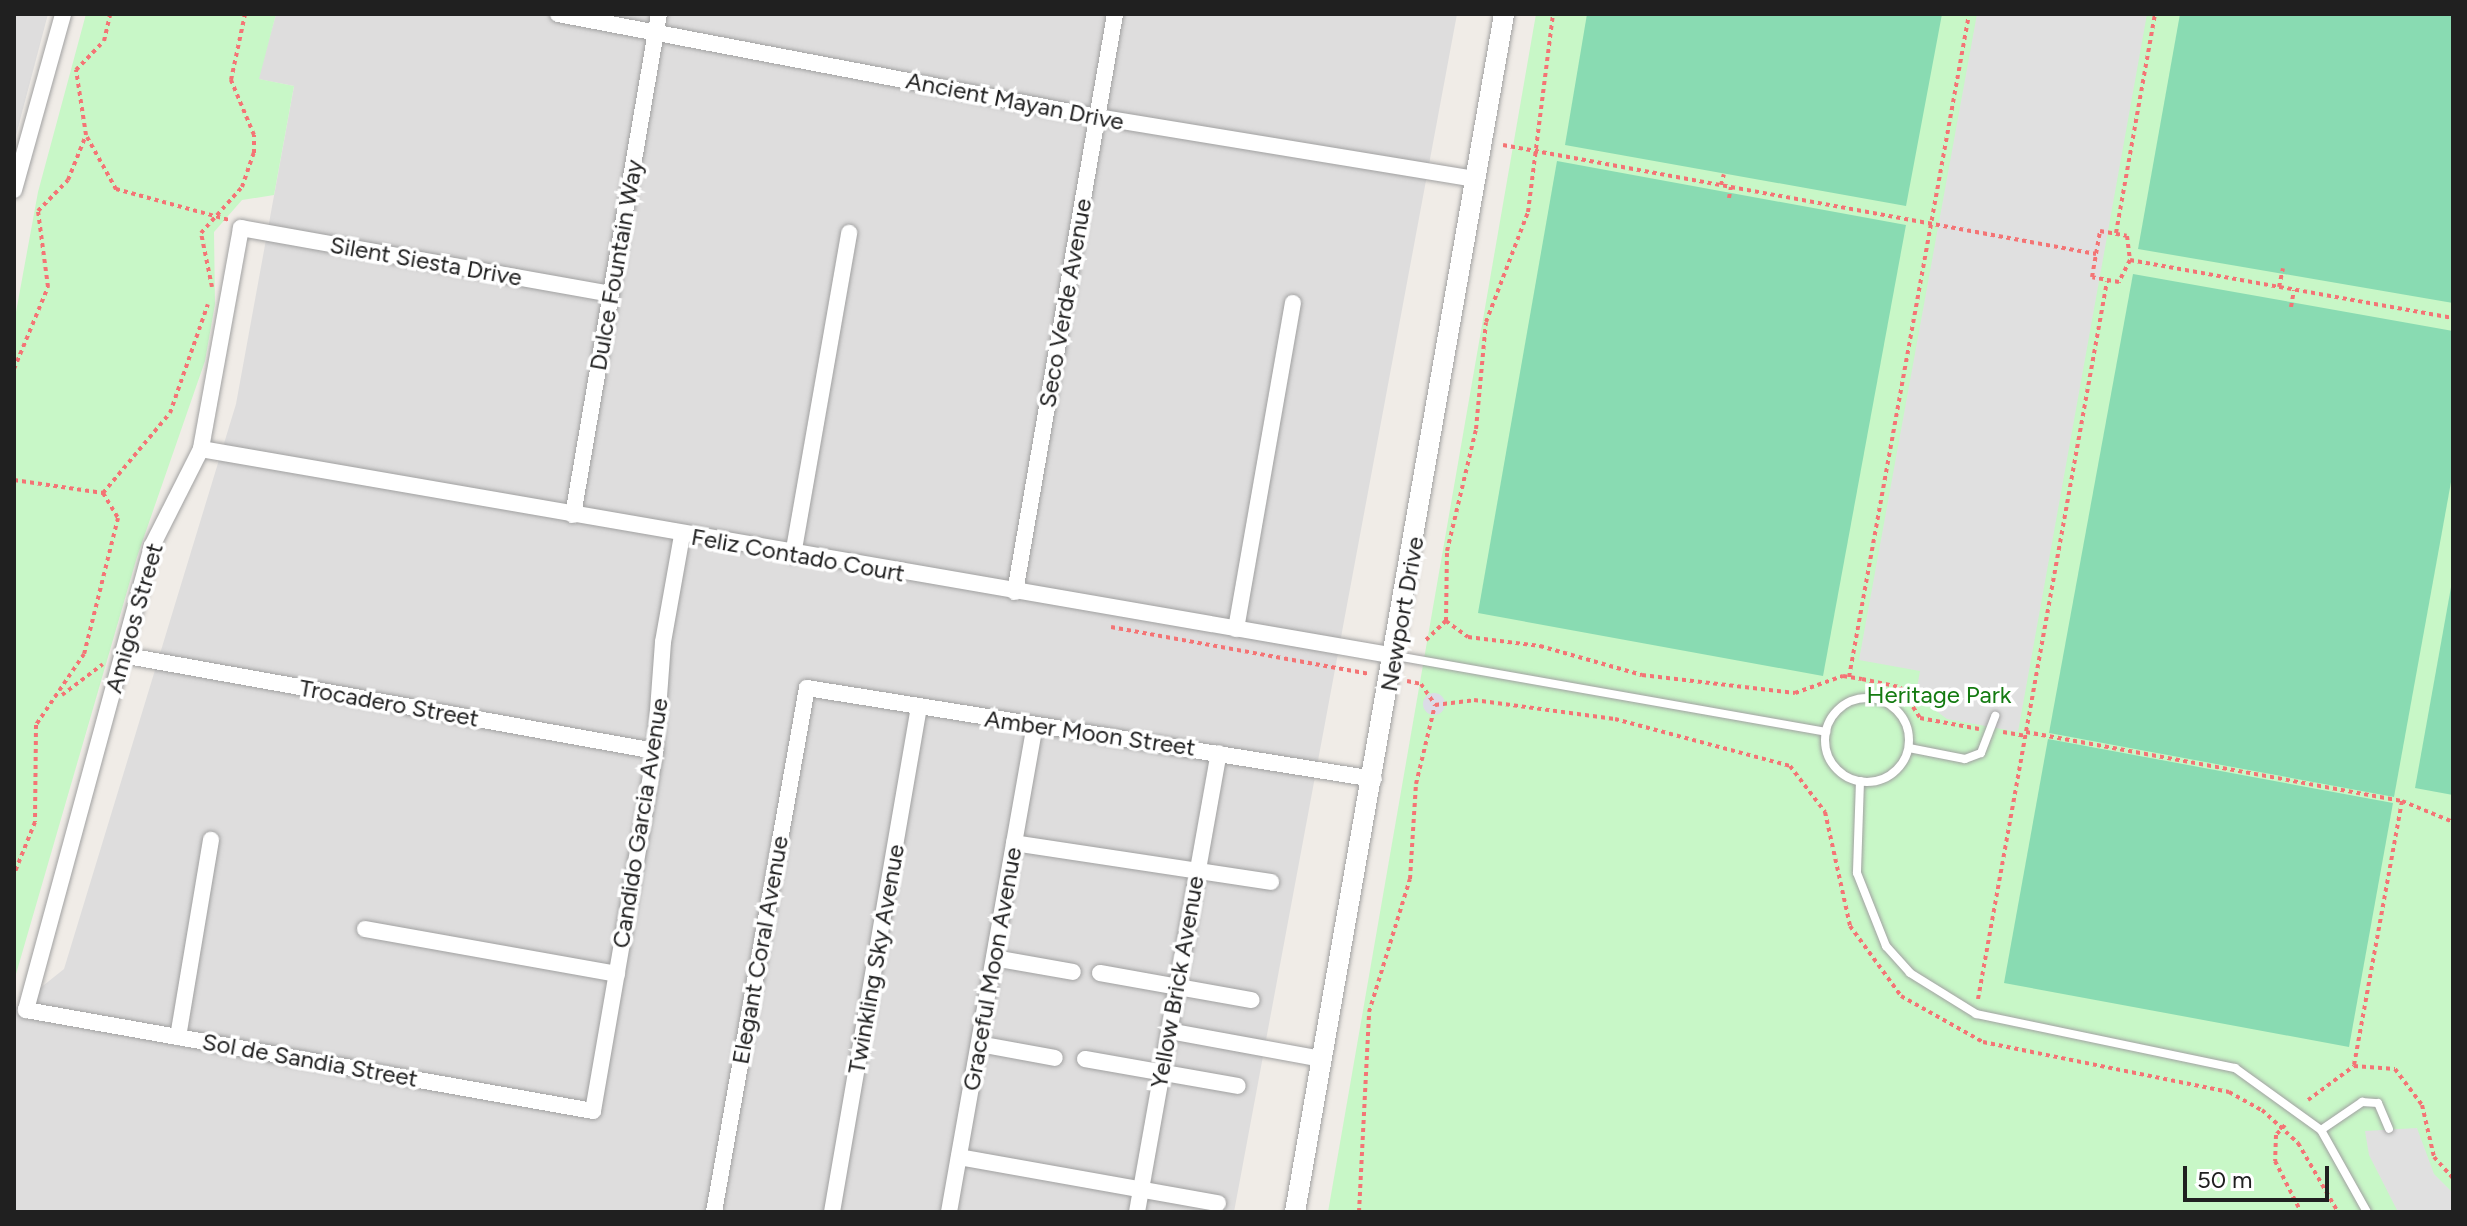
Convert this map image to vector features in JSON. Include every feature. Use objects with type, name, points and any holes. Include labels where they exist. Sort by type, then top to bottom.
[{"type":"street","points":[[14,190],[63,14]]},
{"type":"street","name":"Ancient Mayan Drive","points":[[558,14],[658,22],[1097,117],[1474,179]]},
{"type":"street","name":"Seco Verde Avenue","points":[[1015,592],[1115,14]]},
{"type":"street","name":"Newport Drive","points":[[1295,1212],[1396,656],[1504,14]]},
{"type":"street","name":"Dulce Fountain Way","points":[[573,515],[658,22]]},
{"type":"street","name":"Silent Siesta Drive","points":[[241,228],[611,294]]},
{"type":"street","name":"Amigos Street","points":[[26,1010],[152,546],[201,449],[241,228]]},
{"type":"street","points":[[793,555],[849,233]]},
{"type":"street","points":[[1236,629],[1293,303]]},
{"type":"street","name":"Feliz Contado Court","points":[[201,449],[793,555],[1396,656]]},
{"type":"street","name":"Candido Garcia Avenue","points":[[593,1111],[655,751],[663,642],[682,535]]},
{"type":"street","name":"Trocadero Street","points":[[122,655],[655,751]]},
{"type":"street","name":"Amber Moon Street","points":[[807,688],[1374,779]]},
{"type":"street","name":"Elegant Coral Avenue","points":[[714,1212],[807,688]]},
{"type":"street","name":"Twinkling Sky Avenue","points":[[832,1212],[919,707]]},
{"type":"street","name":"Graceful Moon Avenue","points":[[949,1212],[1035,726]]},
{"type":"street","name":"Yellow Brick Avenue","points":[[1137,1212],[1219,753]]},
{"type":"street","points":[[178,1037],[211,840]]},
{"type":"street","points":[[1014,843],[1196,876],[1212,872],[1271,882]]},
{"type":"street","points":[[365,929],[617,974]]},
{"type":"street","points":[[994,958],[1073,972]]},
{"type":"street","points":[[1100,973],[1252,1000]]},
{"type":"street","name":"Sol de Sandia Street","points":[[26,1010],[593,1111]]},
{"type":"street","points":[[1169,1031],[1322,1059]]},
{"type":"street","points":[[979,1044],[1055,1058]]},
{"type":"street","points":[[1085,1059],[1238,1086]]},
{"type":"street","points":[[959,1157],[1218,1203]]},
{"type":"lane","points":[[1396,656],[1826,732]]},
{"type":"lane","points":[[1862,697],[1898,711],[1909,748],[1895,772],[1860,781],[1832,763],[1826,732],[1837,710],[1862,697]]},
{"type":"lane","points":[[1909,748],[1965,759],[1981,753],[1995,716]]},
{"type":"lane","points":[[1860,781],[1857,873],[1886,946],[1910,973],[1976,1014],[2235,1068],[2321,1130],[2367,1212]]},
{"type":"lane","points":[[2321,1130],[2362,1102],[2378,1103],[2389,1129]]},
{"type":"path","points":[[110,14],[104,41],[76,70],[86,135],[116,189],[156,204],[214,211]]},
{"type":"path","points":[[103,493],[181,390],[212,288],[199,241],[214,211],[242,187],[253,161],[254,135],[231,80],[245,14]]},
{"type":"path","points":[[1426,640],[1446,621],[1447,551],[1476,429],[1486,322],[1528,212],[1553,14]]},
{"type":"path","points":[[1849,677],[1969,14]]},
{"type":"path","points":[[2116,233],[2155,14]]},
{"type":"path","points":[[14,369],[48,287],[38,211],[68,180],[86,135]]},
{"type":"path","points":[[1503,145],[2096,254]]},
{"type":"path","points":[[1721,185],[1724,174]]},
{"type":"path","points":[[1729,198],[1731,187]]},
{"type":"path","points":[[2100,231],[2116,233],[2127,236],[2130,260],[2119,282],[2092,277],[2100,231]]},
{"type":"path","points":[[2130,260],[2453,318]]},
{"type":"path","points":[[2279,287],[2283,268]]},
{"type":"path","points":[[1978,1000],[2107,281]]},
{"type":"path","points":[[2291,307],[2294,290]]},
{"type":"path","points":[[14,480],[103,493]]},
{"type":"path","points":[[14,874],[35,822],[36,725],[60,695],[84,654],[114,551],[118,518],[103,493]]},
{"type":"path","points":[[1446,621],[1468,637],[1540,646],[1642,675],[1795,693],[1849,677],[1900,687],[1920,718],[2402,801],[2453,822]]},
{"type":"path","points":[[1098,624],[1421,684],[1435,705],[1416,784],[1410,879],[1369,1012],[1359,1212]]},
{"type":"path","points":[[60,695],[79,689],[94,667],[122,655]]},
{"type":"path","points":[[1435,705],[1474,700],[1615,719],[1790,766],[1825,812],[1836,888],[1853,933],[1915,1007],[1983,1042],[2208,1085],[2283,1128],[2338,1212]]},
{"type":"path","points":[[2354,1066],[2402,801]]},
{"type":"path","points":[[2292,1117],[2283,1128],[2275,1161],[2301,1212]]},
{"type":"shaded area","points":[[14,14],[48,14],[14,143]]},
{"type":"shaded area","points":[[276,14],[1457,14],[1234,1212],[14,1212],[14,1009],[64,969],[236,404],[294,86],[258,79]]},
{"type":"shaded area","points":[[1977,14],[2147,14],[2018,732],[1947,719],[1935,710],[1931,691],[1917,688],[1920,671],[1859,660]]},
{"type":"shaded area","points":[[1434,693],[1445,704],[1434,715],[1423,704]]},
{"type":"shaded area","points":[[2417,1128],[2434,1174],[2453,1193],[2453,1212],[2398,1212],[2369,1155],[2365,1131]]},
{"type":"green space","points":[[86,14],[276,14],[259,79],[294,86],[274,195],[242,200],[214,232],[215,304],[205,361],[137,557],[14,981],[14,323],[38,192]]},
{"type":"green space","name":"Heritage Park","points":[[1536,14],[2453,14],[2453,1212],[1328,1212]]},
{"type":"green space","points":[[1587,14],[1942,14],[1906,206],[1565,145]]},
{"type":"green space","points":[[2180,14],[2453,14],[2453,303],[2138,249]]},
{"type":"green space","points":[[1557,161],[1906,225],[1823,676],[1478,613]]},
{"type":"green space","points":[[2133,274],[2453,331],[2453,471],[2394,797],[2049,733]]},
{"type":"green space","points":[[2453,576],[2453,795],[2415,788]]},
{"type":"green space","points":[[2048,739],[2393,803],[2349,1047],[2004,983]]}]
